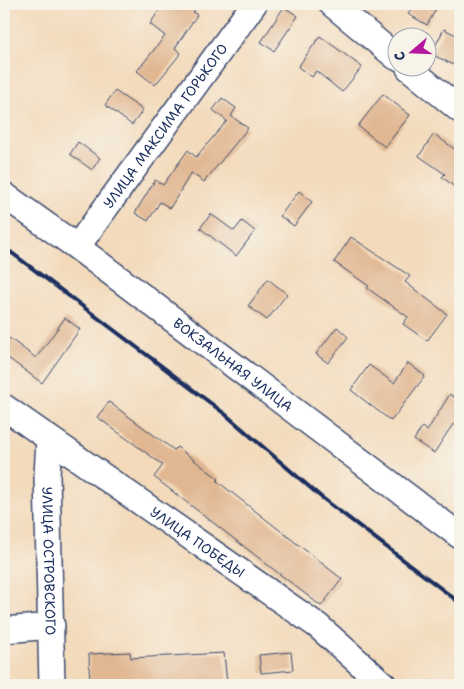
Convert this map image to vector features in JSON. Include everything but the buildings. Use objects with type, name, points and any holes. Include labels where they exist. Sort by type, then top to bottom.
[{"type":"street","name":"УЛИЦА МАКСИМА ГОРЬКОГО","points":[[77,246],[254,4]]},
{"type":"street","points":[[332,4],[386,49]]},
{"type":"street","points":[[421,78],[460,110]]},
{"type":"street","name":"ВОКЗАЛЬНАЯ УЛИЦА","points":[[4,195],[77,246],[456,523]]},
{"type":"street","name":"УЛИЦА ПОБЕДЫ","points":[[4,407],[318,626],[384,685]]},
{"type":"street","name":"УЛИЦА ОСТРОВСКОГО","points":[[49,439],[47,476],[52,685]]},
{"type":"street","points":[[4,630],[52,626]]},
{"type":"railway","points":[[4,247],[225,414],[321,497],[460,603]]}]
